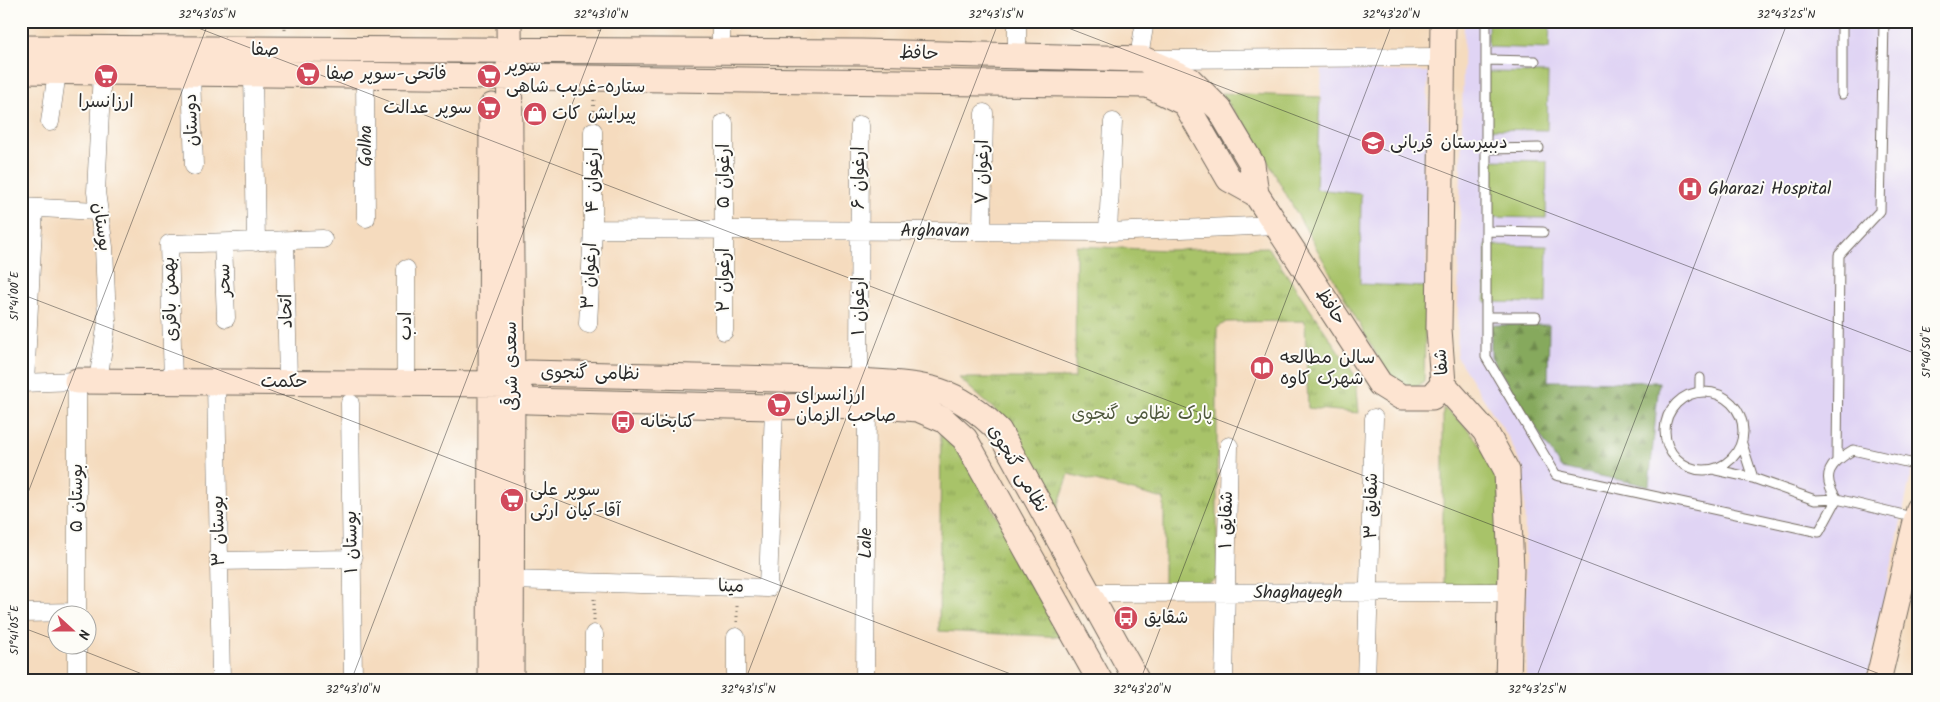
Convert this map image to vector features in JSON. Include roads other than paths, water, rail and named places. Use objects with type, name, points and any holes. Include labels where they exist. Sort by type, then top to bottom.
[{"type":"street","points":[[492,21],[500,64]]},
{"type":"street","points":[[500,64],[509,21]]},
{"type":"street","points":[[721,21],[721,52]]},
{"type":"street","points":[[1017,21],[1021,83]]},
{"type":"street","points":[[1145,21],[1142,52],[1443,57]]},
{"type":"street","name":"شفا","points":[[1443,21],[1439,329],[1443,384],[1485,431],[1507,471],[1510,592],[1508,681]]},
{"type":"street","name":"صفا","points":[[21,48],[500,64]]},
{"type":"street","name":"حافظ","points":[[500,64],[721,52],[862,52],[1018,56],[1142,52],[1190,80],[1220,110],[1252,164],[1256,194],[1380,384],[1401,396],[1432,396],[1443,384]]},
{"type":"street","name":"صفا","points":[[21,72],[365,74],[500,64]]},
{"type":"street","name":"حافظ","points":[[500,64],[594,77],[1148,85],[1185,103],[1229,179],[1256,194]]},
{"type":"street","name":"سعدی شرقی","points":[[500,64],[502,384],[512,580],[511,681]]},
{"type":"street","points":[[50,122],[57,72]]},
{"type":"street","name":"بوستان","points":[[88,381],[107,321],[104,248],[97,211],[97,161],[102,72]]},
{"type":"street","name":"دوستان","points":[[191,73],[194,166]]},
{"type":"street","points":[[253,73],[256,242]]},
{"type":"street","name":"Golha","points":[[365,74],[366,218]]},
{"type":"street","name":"ارغوان ۷","points":[[982,231],[984,113]]},
{"type":"street","points":[[1108,232],[1113,122]]},
{"type":"street","name":"ارغوان ۵","points":[[724,123],[724,230]]},
{"type":"street","name":"ارغوان ۶","points":[[859,230],[860,125]]},
{"type":"street","name":"ارغوان ۴","points":[[593,131],[593,229]]},
{"type":"street","points":[[88,381],[23,383],[28,207],[97,211]]},
{"type":"street","name":"Arghavan","points":[[593,229],[1108,232],[1276,225]]},
{"type":"street","name":"ارغوان ۳","points":[[588,324],[593,229]]},
{"type":"street","name":"ارغوان ۲","points":[[724,230],[724,331]]},
{"type":"street","name":"ارغوان ۱","points":[[859,230],[860,381]]},
{"type":"street","name":"بهمن باقری","points":[[173,381],[169,244],[323,239]]},
{"type":"street","name":"اتحاد","points":[[285,241],[288,382]]},
{"type":"street","name":"سحر","points":[[223,243],[226,318]]},
{"type":"street","name":"ادب","points":[[406,269],[406,383]]},
{"type":"street","name":"نظامی گنجوی","points":[[502,384],[528,373],[860,381],[909,384],[937,390],[963,400],[984,416],[999,432],[1137,681]]},
{"type":"street","name":"حکمت","points":[[88,381],[502,384]]},
{"type":"street","name":"بوستان ۵","points":[[77,604],[88,381]]},
{"type":"street","name":"بوستان ۳","points":[[216,381],[221,681]]},
{"type":"street","name":"سعدی شرقی","points":[[490,681],[502,384]]},
{"type":"street","name":"نظامی گنجوی","points":[[502,384],[528,401],[774,407],[867,405],[918,409],[944,420],[965,439],[1100,681]]},
{"type":"street","name":"بوستان ۱","points":[[350,402],[353,559],[352,681]]},
{"type":"street","name":"Lale","points":[[865,681],[867,405]]},
{"type":"street","name":"مینا","points":[[512,580],[768,588],[774,407]]},
{"type":"street","name":"شقایق ۳","points":[[1366,681],[1374,418]]},
{"type":"street","name":"شقایق ۱","points":[[1224,681],[1229,446]]},
{"type":"street","points":[[1878,681],[1918,514]]},
{"type":"street","points":[[219,561],[353,559]]},
{"type":"street","points":[[1059,610],[1086,592]]},
{"type":"street","name":"Shaghayegh","points":[[1086,592],[1369,594],[1510,592]]},
{"type":"street","points":[[21,613],[48,613]]},
{"type":"street","points":[[594,634],[594,681]]},
{"type":"street","points":[[736,637],[736,681]]},
{"type":"street","points":[[77,654],[77,681]]},
{"type":"lane","points":[[1486,21],[1486,357],[1556,475],[1819,532],[1837,499]]},
{"type":"lane","points":[[1842,21],[1842,94]]},
{"type":"lane","points":[[1837,459],[1838,255],[1880,211],[1884,21]]},
{"type":"lane","points":[[1486,60],[1535,61]]},
{"type":"lane","points":[[1486,149],[1539,148]]},
{"type":"lane","points":[[1486,232],[1543,232]]},
{"type":"lane","points":[[1486,317],[1536,318]]},
{"type":"lane","points":[[1700,378],[1700,392]]},
{"type":"lane","points":[[1715,470],[1731,460],[1742,444],[1744,432],[1742,419],[1736,407],[1726,398],[1713,392],[1700,392],[1687,396],[1676,404],[1668,415],[1665,428],[1666,441],[1671,453],[1679,462],[1697,470],[1715,470],[1753,478],[1815,500],[1837,499],[1918,514]]},
{"type":"lane","points":[[1742,444],[1753,478]]},
{"type":"lane","points":[[1837,499],[1829,487],[1829,471],[1837,459],[1853,450],[1919,464]]},
{"type":"place","name":"فاتحی-سوپر صفا","points":[[308,74]]},
{"type":"place","name":"ارزانسرا","points":[[106,76]]},
{"type":"place","name":"سوپر ستاره-غریب شاهی","points":[[489,76]]},
{"type":"place","name":"سوپر عدالت","points":[[489,108]]},
{"type":"place","name":"پیرایش کات","points":[[535,114]]},
{"type":"place","name":"دببیرستان قربانی","points":[[1373,143]]},
{"type":"place","name":"Gharazi Hospital","points":[[1690,189]]},
{"type":"place","name":"سالن مطالعه شهرک کاوه","points":[[1262,368]]},
{"type":"place","name":"ارزانسرای صاحب الزمان","points":[[779,405]]},
{"type":"place","name":"کتابخانه","points":[[623,422]]},
{"type":"place","name":"سوپر علی آقا-کیان ارثی","points":[[512,500]]},
{"type":"place","name":"شقایق","points":[[1126,618]]},
{"type":"park label","name":"پارک نظامی گنجوی","points":[[1142,414]]}]
